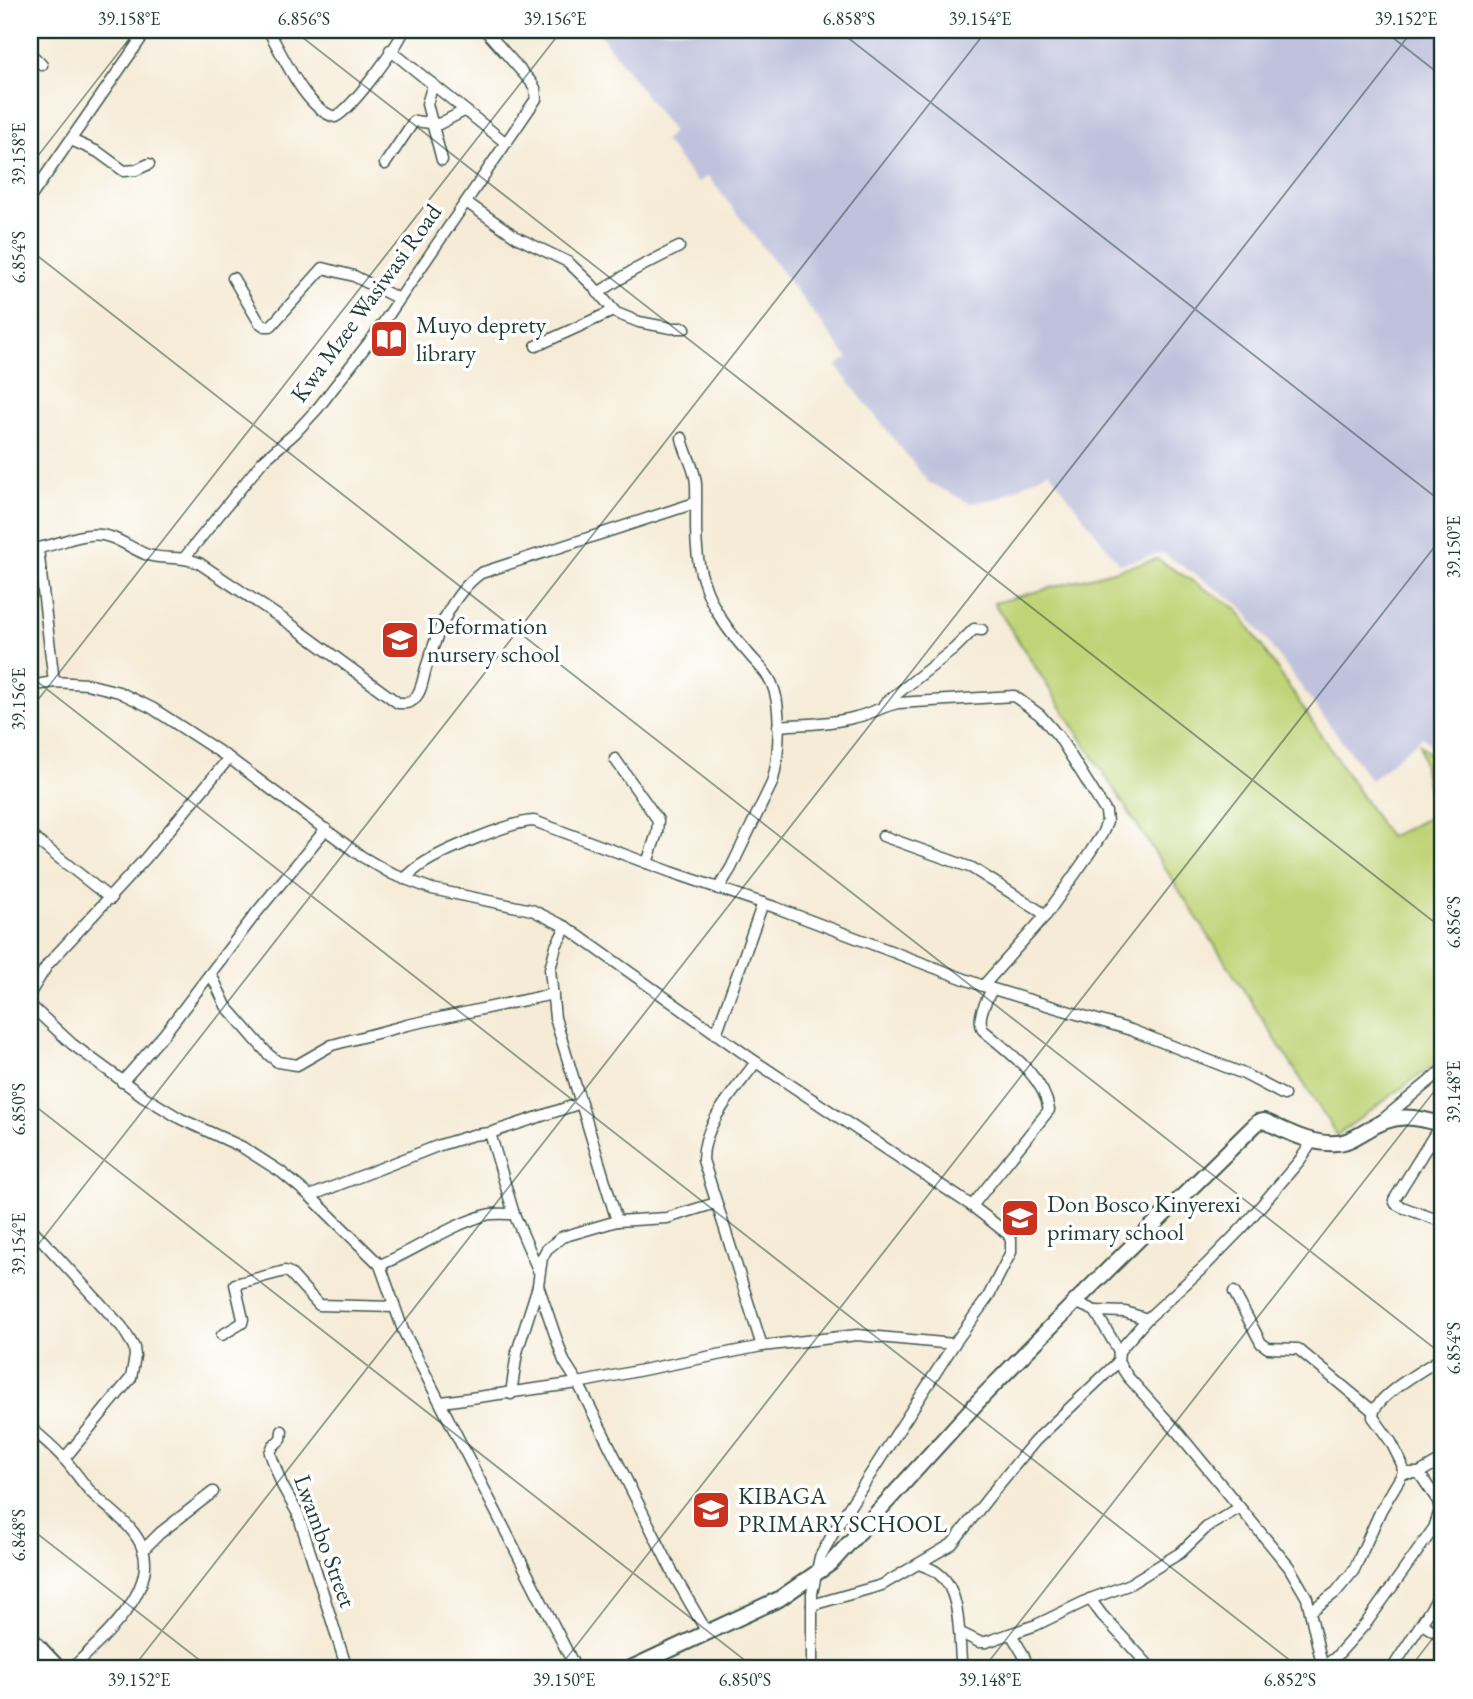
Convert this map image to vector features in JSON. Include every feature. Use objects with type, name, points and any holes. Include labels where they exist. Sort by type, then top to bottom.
[{"type":"street","points":[[30,35],[32,30]]},
{"type":"street","points":[[30,198],[35,184],[71,140],[147,30]]},
{"type":"street","points":[[268,30],[307,97],[331,117],[342,113],[356,99],[404,30]]},
{"type":"street","name":"Kwa Mzee Wasiwasi Road","points":[[185,557],[262,462],[295,433],[317,408],[399,299],[536,99],[531,82],[485,30]]},
{"type":"street","points":[[390,50],[506,143]]},
{"type":"street","points":[[30,53],[42,65]]},
{"type":"street","points":[[433,84],[426,104],[442,160]]},
{"type":"street","points":[[385,164],[413,122],[418,120],[443,123],[464,111]]},
{"type":"street","points":[[71,140],[98,152],[124,172],[149,164]]},
{"type":"street","points":[[466,202],[518,239],[568,262],[613,312],[639,322],[685,328]]},
{"type":"street","points":[[598,293],[634,270],[679,247]]},
{"type":"street","points":[[233,278],[259,322],[265,326],[271,326],[323,268],[354,276],[399,299]]},
{"type":"street","points":[[536,346],[613,312]]},
{"type":"street","points":[[682,438],[696,482],[698,565],[703,582],[717,616],[772,682],[778,726],[776,769],[772,783],[718,889]]},
{"type":"street","points":[[54,682],[34,549],[89,535],[103,535],[116,538],[144,554],[185,557],[199,563],[293,626],[398,703],[407,703],[414,700],[420,689],[441,625],[465,587],[476,576],[516,560],[695,503]]},
{"type":"street","points":[[778,726],[838,722],[882,706],[954,649],[974,629],[982,630]]},
{"type":"street","points":[[30,686],[54,682],[88,684],[119,692],[152,708],[229,758],[362,856],[404,879],[432,889],[532,910],[566,927],[756,1062],[971,1206],[1008,1234],[1012,1252],[988,1297],[954,1345],[839,1523],[820,1557],[812,1605],[812,1669]]},
{"type":"street","points":[[882,706],[1011,695],[1040,715],[1059,737],[1101,803],[1107,820],[1102,834],[1046,915],[987,988],[979,1024],[1042,1087],[1049,1110],[971,1206]]},
{"type":"street","points":[[30,993],[48,964],[111,899],[229,758]]},
{"type":"street","points":[[615,759],[658,820],[648,863]]},
{"type":"street","points":[[404,879],[422,864],[453,849],[504,828],[534,821],[763,903],[987,988],[1131,1030],[1244,1074],[1284,1095]]},
{"type":"street","points":[[122,1082],[326,829]]},
{"type":"street","points":[[30,835],[111,899]]},
{"type":"street","points":[[883,836],[972,868],[1046,915]]},
{"type":"street","points":[[716,1034],[763,903]]},
{"type":"street","points":[[566,927],[556,946],[550,969],[555,1018],[617,1221]]},
{"type":"street","points":[[211,974],[226,1006],[269,1055],[278,1062],[297,1065],[332,1045],[420,1022],[553,993]]},
{"type":"street","points":[[30,1005],[72,1044],[122,1082],[181,1119],[242,1147],[281,1172],[310,1196],[380,1265],[403,1330],[576,1669]]},
{"type":"street","points":[[756,1062],[717,1116],[703,1145],[703,1160],[762,1346]]},
{"type":"street","points":[[629,1669],[779,1599],[816,1574],[843,1551],[984,1395],[1074,1302],[1258,1122],[1264,1121],[1312,1142],[1339,1143],[1352,1139],[1382,1121],[1443,1070]]},
{"type":"street","points":[[310,1196],[440,1145],[490,1133],[581,1103]]},
{"type":"street","points":[[1382,1121],[1413,1117],[1442,1124],[1394,1200],[1402,1207],[1443,1222]]},
{"type":"street","points":[[490,1133],[514,1214],[539,1273]]},
{"type":"street","points":[[812,1605],[882,1585],[952,1545],[1035,1441],[1119,1356],[1147,1318],[1206,1265],[1243,1227],[1312,1142]]},
{"type":"street","points":[[511,1394],[517,1352],[538,1284],[542,1258],[553,1242],[617,1221],[667,1218],[716,1203]]},
{"type":"street","points":[[380,1265],[487,1215],[514,1214]]},
{"type":"street","points":[[30,1227],[122,1327],[134,1347],[131,1378],[64,1459]]},
{"type":"street","points":[[222,1335],[242,1324],[235,1284],[285,1271],[290,1273],[318,1305],[394,1307]]},
{"type":"street","points":[[538,1284],[564,1361],[578,1383],[675,1577],[708,1634]]},
{"type":"street","points":[[1234,1292],[1261,1343],[1268,1348],[1298,1349],[1373,1411],[1402,1464],[1403,1473],[1381,1510],[1354,1570],[1336,1592],[1311,1611]]},
{"type":"street","points":[[1074,1302],[1095,1311],[1125,1312],[1147,1318]]},
{"type":"street","points":[[1095,1311],[1128,1377],[1175,1429],[1289,1567],[1307,1598],[1323,1668],[1367,1622],[1434,1528],[1440,1510],[1438,1501],[1419,1472]]},
{"type":"street","points":[[442,1402],[578,1383],[762,1346],[857,1335],[954,1345]]},
{"type":"street","points":[[1373,1411],[1378,1403],[1394,1390],[1443,1357]]},
{"type":"street","points":[[30,1427],[64,1459],[89,1490],[128,1528],[143,1550],[143,1575],[137,1596],[106,1636],[71,1669]]},
{"type":"street","name":"Lwambo Street","points":[[282,1431],[281,1439],[270,1453],[282,1485],[298,1514],[347,1669]]},
{"type":"street","points":[[1403,1473],[1419,1472],[1443,1459]]},
{"type":"street","points":[[143,1550],[160,1533],[213,1492]]},
{"type":"street","points":[[961,1633],[979,1642],[986,1642],[1128,1585],[1180,1553],[1207,1527],[1239,1508]]},
{"type":"street","points":[[919,1564],[937,1572],[951,1590],[961,1633],[959,1648],[962,1669]]},
{"type":"street","points":[[1392,1669],[1443,1590]]},
{"type":"street","points":[[1090,1599],[1152,1669]]},
{"type":"street","points":[[1422,1624],[1443,1637]]},
{"type":"street","points":[[1011,1634],[1029,1669]]},
{"type":"street","points":[[30,1638],[59,1669]]},
{"type":"shaded area","points":[[597,30],[1443,30],[1443,754],[1422,737],[1371,780],[1240,605],[1163,553],[1119,564],[1049,471],[999,498],[970,503],[928,482],[836,366],[848,358],[708,176],[697,183],[664,140],[673,132]]},
{"type":"green space","points":[[1157,559],[1237,609],[1389,837],[1433,816],[1420,745],[1443,765],[1443,1058],[1337,1135],[994,603]]},
{"type":"waterway","points":[[30,1656],[42,1669]]},
{"type":"place","name":"Muyo deprety library","points":[[389,339]]},
{"type":"place","name":"Deformation nursery school","points":[[400,640]]},
{"type":"place","name":"Don Bosco Kinyerexi primary school","points":[[1020,1218]]},
{"type":"place","name":"KIBAGA PRIMARY SCHOOL","points":[[711,1510]]}]
